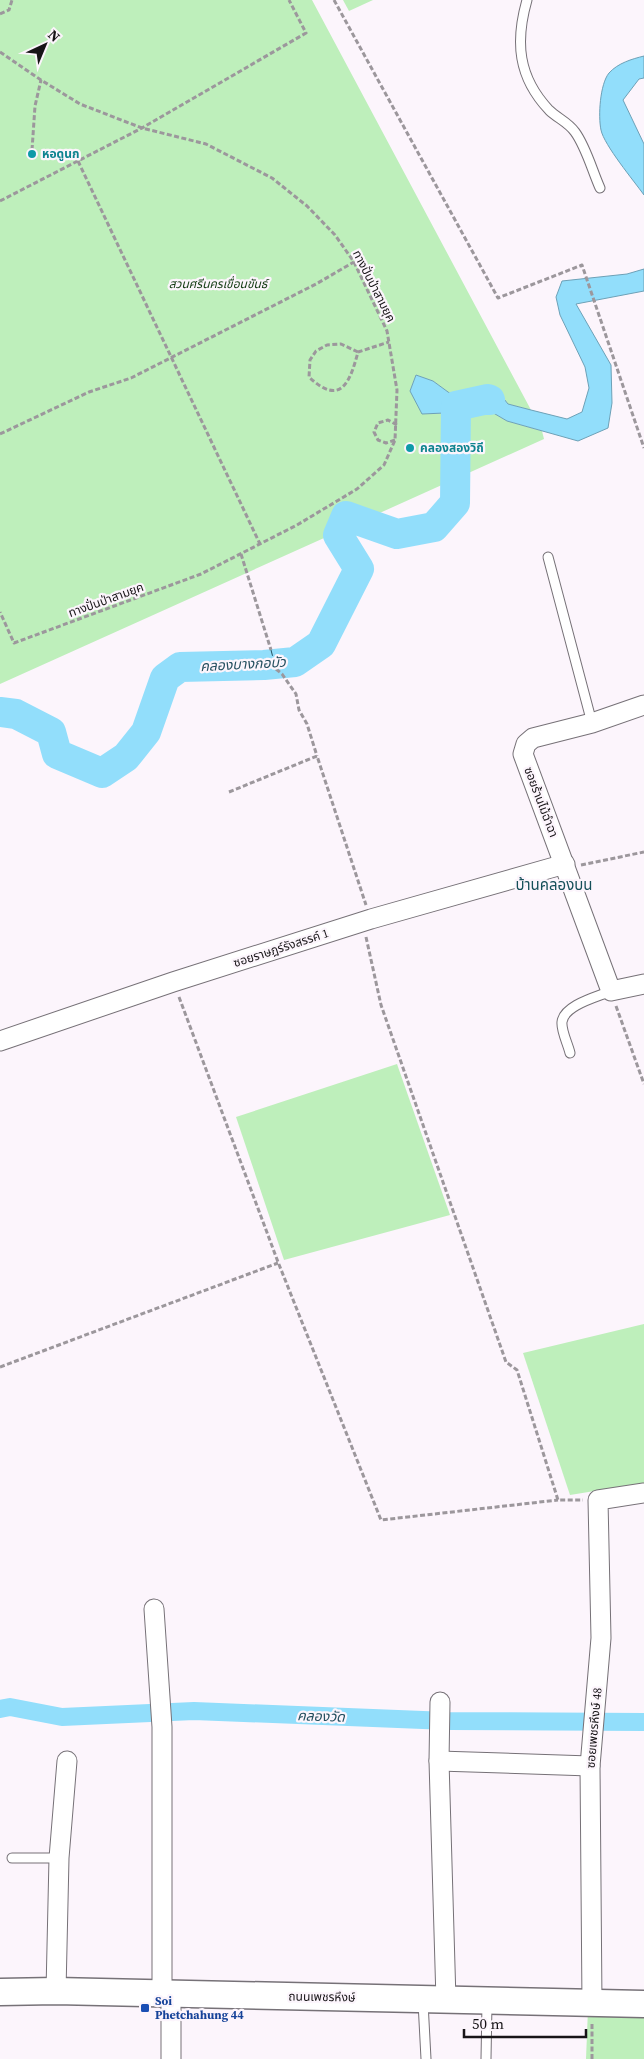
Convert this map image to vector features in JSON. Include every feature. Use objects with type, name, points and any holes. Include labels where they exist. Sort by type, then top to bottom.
[{"type":"main road","name":"ถนนเพชรหึงษ์","points":[[0,1992],[56,1991],[644,2004]]},
{"type":"street","name":"ซอยร้านไม้ฉำฉา","points":[[565,866],[523,754],[526,744],[533,738],[592,723],[644,705]]},
{"type":"street","name":"ซอยราษฎร์รังสรรค์ 1","points":[[0,1041],[173,982],[367,920],[565,866]]},
{"type":"street","points":[[565,866],[611,991],[644,984]]},
{"type":"street","points":[[598,1500],[644,1494]]},
{"type":"street","name":"ซอยเพชรหึงษ์ 48","points":[[592,2003],[590,1766],[601,1638],[598,1500]]},
{"type":"street","points":[[154,1609],[162,1727],[166,1994],[170,2059]]},
{"type":"street","points":[[435,2000],[440,1702]]},
{"type":"street","points":[[439,1758],[590,1766]]},
{"type":"street","points":[[56,1991],[59,1858],[67,1761]]},
{"type":"lane","points":[[528,0],[522,18],[520,44],[523,66],[530,86],[551,112],[564,120],[577,135],[600,188]]},
{"type":"lane","points":[[548,557],[592,723]]},
{"type":"lane","points":[[570,1053],[562,1023],[566,1013],[576,1005],[611,991]]},
{"type":"lane","points":[[12,1858],[59,1858]]},
{"type":"lane","points":[[426,2059],[435,2000]]},
{"type":"lane","points":[[486,2059],[487,2001]]},
{"type":"path","points":[[0,14],[9,10],[12,0]]},
{"type":"path","points":[[0,201],[142,128],[306,33],[288,0]]},
{"type":"path","points":[[334,0],[498,298],[582,265],[644,448]]},
{"type":"path","name":"ทางปั่นป่าสามยุค","points":[[0,52],[80,104],[142,128],[206,144],[272,178],[307,206],[335,235],[354,262],[387,330],[397,390],[395,440],[384,465],[356,489],[297,525],[202,574],[14,643],[0,612]]},
{"type":"path","points":[[32,150],[35,106],[41,80]]},
{"type":"path","points":[[78,161],[260,544]]},
{"type":"path","points":[[0,434],[89,392],[131,378],[316,284],[354,262]]},
{"type":"path","points":[[358,352],[350,380],[341,389],[331,390],[319,386],[309,377],[310,360],[316,351],[327,345],[341,344],[358,352],[389,342]]},
{"type":"path","points":[[395,440],[386,443],[378,440],[374,432],[378,423],[388,420],[397,425]]},
{"type":"path","points":[[241,554],[271,650]]},
{"type":"path","points":[[276,670],[282,674],[296,694],[299,710],[307,724],[367,920],[381,1006],[506,1362],[517,1370],[558,1500]]},
{"type":"path","points":[[230,792],[317,756]]},
{"type":"path","points":[[565,866],[644,852]]},
{"type":"path","points":[[173,982],[278,1262],[381,1520],[558,1500],[598,1500]]},
{"type":"path","points":[[611,991],[644,1084]]},
{"type":"path","points":[[0,1367],[278,1262]]},
{"type":"path","points":[[592,2003],[592,2059]]},
{"type":"green space","name":"สวนศรีนครเขื่อนขันธ์","points":[[0,0],[312,0],[531,410],[508,404],[497,390],[459,400],[433,381],[416,375],[410,391],[423,414],[490,411],[507,421],[542,431],[544,439],[0,684]]},
{"type":"green space","points":[[343,0],[373,0],[349,11]]},
{"type":"green space","points":[[397,1064],[450,1215],[284,1260],[236,1117]]},
{"type":"green space","points":[[644,1324],[644,1483],[570,1495],[523,1353]]},
{"type":"green space","points":[[588,2009],[644,2010],[644,2059],[586,2059]]},
{"type":"water","points":[[644,56],[644,78],[639,79],[623,100],[644,144],[644,195],[603,137],[600,100],[609,73],[621,64]]},
{"type":"water","points":[[644,269],[644,291],[576,304],[611,365],[612,403],[608,428],[578,441],[507,421],[490,411],[422,414],[410,391],[416,375],[433,381],[459,400],[497,390],[508,404],[531,410],[567,419],[582,412],[589,388],[585,367],[560,315],[556,297],[562,281],[627,274]]},
{"type":"waterway","name":"คลองบางกอบัว","points":[[0,712],[16,714],[51,732],[57,754],[102,773],[126,757],[146,732],[165,678],[180,667],[264,665],[295,662],[321,644],[359,569],[338,535],[346,516],[397,534],[434,527],[455,503],[456,406],[490,400]]},
{"type":"waterway","name":"คลองวัด","points":[[0,1709],[10,1707],[62,1717],[194,1711],[448,1721],[644,1722]]},
{"type":"ferry route","points":[[271,650],[276,669]]},
{"type":"place","name":"หอดูนก","points":[[32,154]]},
{"type":"place","name":"คลองสองวิถี","points":[[410,448]]},
{"type":"place","name":"Soi Phetchahung 44","points":[[145,2008]]},
{"type":"district","name":"บ้านคลองบน","points":[[554,884]]}]
